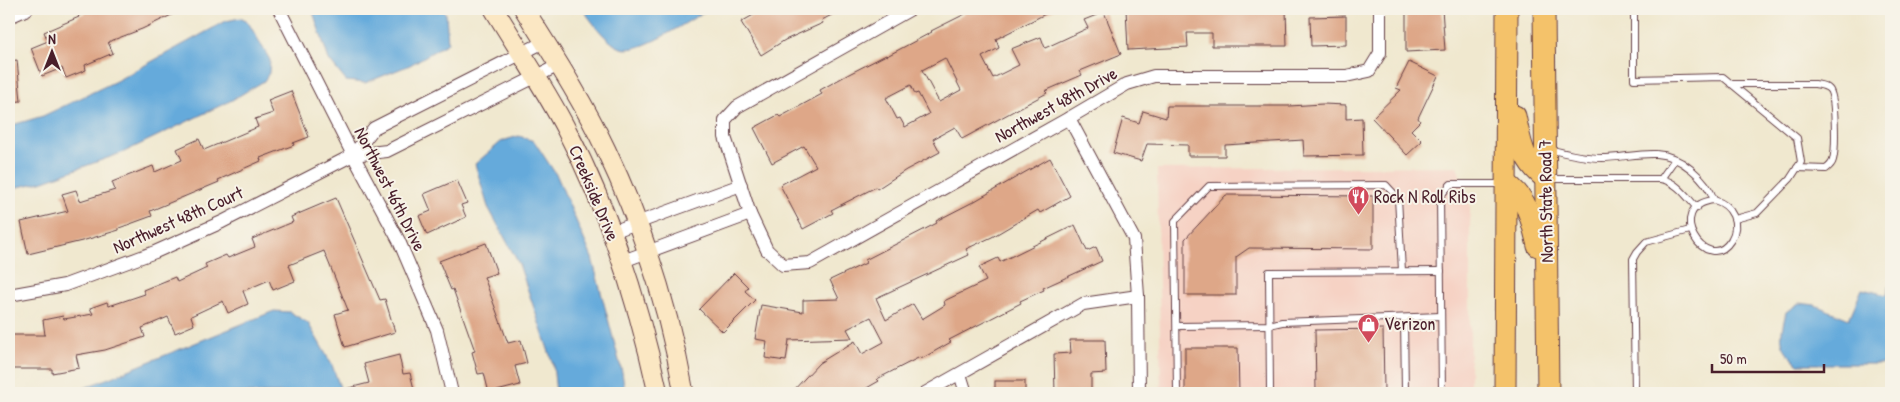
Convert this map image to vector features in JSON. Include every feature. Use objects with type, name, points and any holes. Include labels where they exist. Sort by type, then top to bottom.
[{"type":"main road","points":[[1505,393],[1507,9]]},
{"type":"main road","name":"North State Road 7","points":[[1544,9],[1548,393]]},
{"type":"main road","points":[[1507,79],[1524,153],[1537,171],[1546,179]]},
{"type":"main road","points":[[1506,184],[1516,191],[1530,212],[1547,288]]},
{"type":"street","points":[[9,17],[26,9]]},
{"type":"street","name":"Northwest 46th Drive","points":[[279,9],[399,241],[437,330],[452,393]]},
{"type":"street","name":"Creekside Drive","points":[[494,9],[536,77],[574,144],[590,177],[636,300],[658,393]]},
{"type":"street","name":"Creekside Drive","points":[[524,9],[559,65],[606,150],[647,253],[664,304],[684,393]]},
{"type":"street","points":[[612,232],[741,185],[725,137],[725,120],[737,107],[911,9]]},
{"type":"street","name":"Northwest 48th Drive","points":[[741,185],[750,214],[768,250],[783,266],[810,264],[1127,84],[1154,76],[1346,76],[1369,71],[1380,54],[1380,9]]},
{"type":"street","name":"Northwest 48th Court","points":[[353,154],[374,128],[520,52],[544,42]]},
{"type":"street","name":"Northwest 48th Court","points":[[9,295],[65,285],[155,252],[222,222],[353,154],[387,151],[559,65]]},
{"type":"street","points":[[1069,118],[1134,239],[1138,296],[1139,393]]},
{"type":"street","points":[[623,261],[750,214]]},
{"type":"street","points":[[924,393],[1082,304],[1138,296]]},
{"type":"street","points":[[960,374],[966,393]]},
{"type":"lane","points":[[1634,9],[1634,79],[1723,77],[1797,138],[1801,162],[1790,179],[1757,213],[1735,219]]},
{"type":"lane","points":[[1731,84],[1815,84],[1824,85],[1831,90],[1834,99],[1835,154],[1833,163],[1826,169],[1797,168]]},
{"type":"lane","points":[[1546,148],[1577,156],[1603,158],[1658,154],[1675,160],[1694,172],[1711,190],[1714,200]]},
{"type":"lane","points":[[1661,179],[1675,160]]},
{"type":"lane","points":[[1546,179],[1661,179],[1669,181],[1676,186],[1696,208]]},
{"type":"lane","points":[[1177,393],[1175,221],[1209,186],[1386,184],[1398,198],[1402,271]]},
{"type":"lane","points":[[1442,393],[1440,196],[1451,184],[1506,184]]},
{"type":"lane","points":[[1714,200],[1722,202],[1729,208],[1735,219],[1734,234],[1730,242],[1715,250],[1699,245],[1690,230],[1690,221],[1696,208],[1706,201],[1714,200]]},
{"type":"lane","points":[[1635,393],[1633,259],[1646,242],[1690,230]]},
{"type":"lane","points":[[1270,393],[1269,272],[1441,271]]},
{"type":"lane","points":[[1176,326],[1269,325],[1282,322],[1442,316]]},
{"type":"lane","points":[[1404,318],[1405,393]]},
{"type":"shaded area","points":[[1457,166],[1470,207],[1470,393],[1161,393],[1157,169]]},
{"type":"water","points":[[312,9],[443,9],[446,14],[448,43],[410,65],[365,83],[346,81],[329,60]]},
{"type":"water","points":[[583,9],[709,9],[652,41],[629,49],[621,48],[605,37]]},
{"type":"water","points":[[240,18],[248,22],[270,60],[269,73],[264,81],[232,100],[124,152],[41,182],[9,189],[9,126],[43,116],[116,81],[226,21]]},
{"type":"water","points":[[519,136],[534,141],[557,176],[592,258],[622,372],[625,393],[556,393],[553,364],[519,264],[488,207],[475,164],[502,141]]},
{"type":"water","points":[[1891,278],[1891,364],[1798,364],[1786,351],[1782,341],[1782,329],[1786,312],[1799,303],[1815,305],[1849,319],[1862,289],[1887,295]]},
{"type":"water","points":[[274,311],[290,312],[308,323],[332,365],[342,393],[72,393]]},
{"type":"building","points":[[94,9],[184,9],[142,29],[108,42],[113,53],[85,65],[86,70],[66,78],[62,68],[42,76],[31,48],[48,41],[44,32]]},
{"type":"building","points":[[764,9],[768,9],[770,13],[780,9],[843,9],[822,20],[823,23],[785,40],[761,55],[741,22]]},
{"type":"building","points":[[962,9],[1055,9],[996,39],[999,48],[982,57],[993,78],[1019,65],[1011,49],[1041,37],[1045,48],[1088,28],[1084,20],[1104,12],[1121,54],[1080,71],[1082,75],[1045,91],[1047,93],[962,139],[955,127],[933,139],[940,152],[906,170],[877,189],[876,187],[831,210],[833,213],[803,229],[780,185],[816,166],[804,146],[772,163],[754,128],[778,115],[780,117],[822,94],[820,90],[965,14]],"holes":[[[945,58],[961,90],[939,102],[922,70]],[[911,85],[915,94],[918,93],[929,114],[905,127],[900,118],[897,119],[886,98]]]},
{"type":"building","points":[[1126,9],[1137,9],[1138,11],[1172,9],[1286,9],[1287,46],[1212,46],[1212,33],[1187,33],[1188,47],[1128,50]]},
{"type":"building","points":[[1406,9],[1442,9],[1445,50],[1406,52]]},
{"type":"building","points":[[1346,16],[1346,45],[1311,46],[1310,17]]},
{"type":"building","points":[[17,60],[21,101],[9,102],[9,61]]},
{"type":"building","points":[[1409,62],[1438,76],[1418,118],[1420,121],[1411,130],[1422,141],[1407,155],[1372,118],[1401,90],[1396,88]]},
{"type":"building","points":[[291,91],[309,137],[260,158],[261,161],[218,180],[219,182],[150,211],[152,216],[119,228],[119,230],[28,254],[21,222],[68,211],[62,194],[76,190],[80,201],[115,190],[112,182],[153,166],[155,172],[182,160],[177,149],[199,139],[204,150],[258,127],[255,119],[273,113],[268,100]]},
{"type":"building","points":[[1346,105],[1346,119],[1362,118],[1363,155],[1304,156],[1303,140],[1225,145],[1225,156],[1188,156],[1188,145],[1147,144],[1141,161],[1113,153],[1123,118],[1139,123],[1143,111],[1166,118],[1167,106],[1289,106]]},
{"type":"building","points":[[1050,158],[1070,196],[1040,213],[1038,210],[992,237],[966,249],[969,255],[876,298],[886,320],[913,304],[922,319],[945,305],[944,301],[986,281],[979,267],[998,258],[1000,262],[1075,225],[1087,251],[1096,247],[1102,261],[1043,288],[1044,290],[1020,301],[1021,303],[949,340],[951,342],[921,359],[920,357],[877,379],[879,381],[858,393],[791,393],[819,363],[855,341],[862,354],[884,342],[871,317],[847,329],[852,338],[789,340],[786,361],[765,358],[767,341],[755,339],[761,305],[803,312],[803,300],[839,299],[830,280],[866,263],[865,260],[937,223],[936,221]]},
{"type":"building","points":[[457,180],[467,203],[461,205],[466,217],[427,235],[419,216],[431,211],[424,194]]},
{"type":"building","points":[[1226,195],[1373,196],[1373,249],[1249,248],[1236,257],[1236,295],[1185,295],[1185,239]]},
{"type":"building","points":[[336,198],[380,300],[385,299],[395,332],[345,347],[335,314],[348,310],[324,251],[289,265],[295,281],[273,290],[269,280],[243,291],[248,304],[228,313],[223,301],[191,316],[194,325],[175,333],[168,317],[142,328],[145,337],[105,350],[76,355],[79,368],[52,373],[52,369],[9,369],[9,335],[45,335],[43,320],[63,316],[64,319],[93,314],[90,308],[107,302],[109,306],[145,294],[143,290],[175,277],[177,282],[207,268],[205,264],[226,255],[228,258],[255,247],[252,239],[293,222],[291,217]]},
{"type":"building","points":[[486,243],[497,273],[484,277],[508,343],[521,340],[527,363],[515,366],[520,385],[489,393],[484,373],[478,374],[472,352],[475,351],[453,289],[451,290],[439,261]]},
{"type":"building","points":[[734,273],[748,287],[745,291],[755,300],[723,332],[699,309]]},
{"type":"building","points":[[1383,329],[1384,391],[1316,392],[1315,330]]},
{"type":"building","points":[[1070,340],[1105,340],[1106,373],[1091,374],[1091,393],[1055,393],[1054,354],[1071,353]]},
{"type":"building","points":[[1185,348],[1238,348],[1239,393],[1185,393]]},
{"type":"building","points":[[399,355],[403,374],[410,373],[415,393],[346,393],[345,389],[369,383],[364,364]]},
{"type":"building","points":[[995,381],[1025,381],[1025,393],[995,393]]},
{"type":"place","name":"Rock N Roll Ribs","points":[[1358,216]]},
{"type":"place","name":"Verizon","points":[[1368,343]]}]
